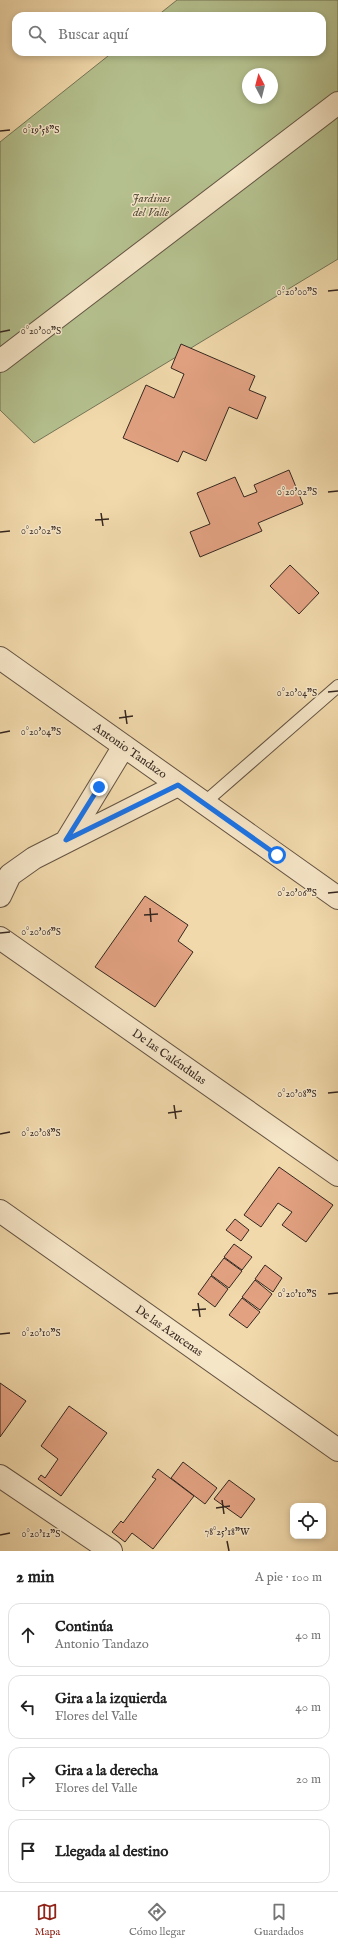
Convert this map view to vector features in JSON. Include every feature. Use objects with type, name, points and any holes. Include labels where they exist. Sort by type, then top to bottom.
[{"type":"street","points":[[0,361],[338,102]]},
{"type":"street","name":"Antonio Tandazo","points":[[0,658],[338,898]]},
{"type":"street","points":[[66,840],[124,746]]},
{"type":"street","points":[[0,896],[10,875],[34,858],[66,840],[178,785]]},
{"type":"street","name":"De las Caléndulas","points":[[0,938],[338,1175]]},
{"type":"street","name":"De las Azucenas","points":[[0,1211],[338,1450]]},
{"type":"street","points":[[0,1476],[111,1551]]},
{"type":"lane","points":[[204,803],[338,686]]},
{"type":"green space","name":"Jardines del Valle","points":[[177,0],[338,0],[338,259],[34,443],[0,410],[0,142],[108,56],[326,56],[326,12],[162,12]]},
{"type":"building","points":[[181,344],[255,376],[249,390],[266,397],[257,419],[229,407],[206,461],[183,451],[178,462],[123,438],[146,385],[174,398],[184,374],[171,368]]},
{"type":"building","points":[[289,470],[303,504],[258,523],[262,531],[200,557],[190,532],[210,524],[197,493],[235,477],[244,497],[257,492],[254,485]]},
{"type":"building","points":[[290,565],[319,593],[299,614],[270,586]]},
{"type":"building","points":[[145,896],[188,925],[178,941],[193,952],[155,1007],[95,967]]},
{"type":"building","points":[[279,1167],[333,1205],[306,1242],[282,1225],[292,1212],[278,1203],[261,1227],[244,1215]]},
{"type":"building","points":[[235,1219],[249,1230],[241,1241],[226,1230]]},
{"type":"building","points":[[234,1244],[252,1257],[242,1270],[224,1257]]},
{"type":"building","points":[[224,1258],[242,1271],[229,1288],[211,1275]]},
{"type":"building","points":[[265,1265],[282,1278],[273,1292],[255,1279]]},
{"type":"building","points":[[211,1276],[228,1289],[215,1307],[198,1294]]},
{"type":"building","points":[[255,1280],[272,1294],[260,1310],[242,1297]]},
{"type":"building","points":[[242,1298],[260,1312],[247,1328],[229,1315]]},
{"type":"building","points":[[0,1383],[26,1401],[0,1437]]},
{"type":"building","points":[[69,1406],[107,1433],[61,1496],[38,1479],[41,1475],[45,1478],[58,1459],[41,1446]]},
{"type":"building","points":[[183,1462],[217,1488],[205,1504],[171,1478]]},
{"type":"building","points":[[158,1469],[194,1496],[153,1549],[132,1533],[125,1542],[112,1532],[121,1521],[123,1523],[156,1479],[152,1477]]},
{"type":"building","points":[[229,1480],[255,1499],[241,1518],[214,1499]]},
{"type":"route","points":[[99,787],[66,840],[178,785],[277,855]]}]
